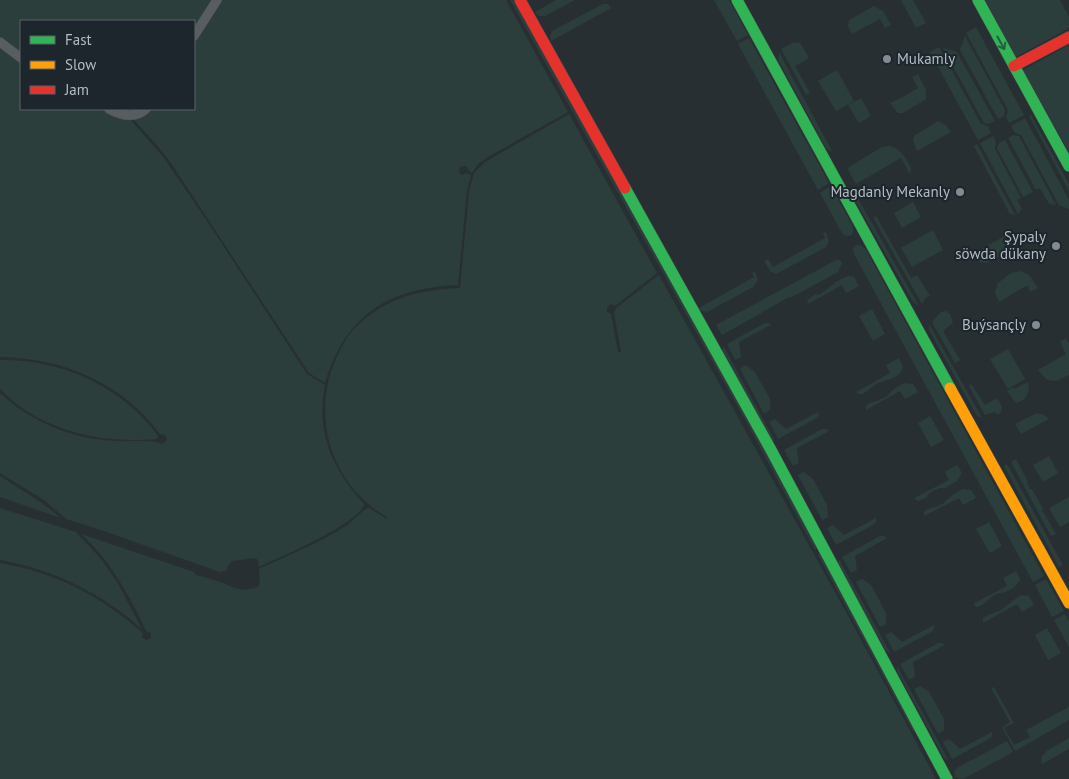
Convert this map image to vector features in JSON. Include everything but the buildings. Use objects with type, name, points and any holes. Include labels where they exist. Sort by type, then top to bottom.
[{"type":"street","points":[[195,34],[217,0]]},
{"type":"street","points":[[520,0],[771,450],[948,779]]},
{"type":"street","points":[[737,0],[1066,591],[1069,603]]},
{"type":"street","points":[[978,0],[1069,166]]},
{"type":"street","points":[[1014,66],[1069,37]]},
{"type":"street","points":[[0,42],[20,57]]},
{"type":"street","points":[[111,110],[118,114],[132,116],[145,110]]},
{"type":"green space","points":[[0,0],[214,0],[195,30],[195,20],[20,20],[20,54],[0,39]]},
{"type":"green space","points":[[221,0],[506,0],[568,112],[488,157],[478,164],[472,173],[466,166],[460,167],[459,172],[462,175],[467,173],[471,175],[467,191],[458,285],[433,287],[411,292],[391,299],[374,309],[358,322],[345,339],[334,359],[325,383],[309,373],[171,163],[133,119],[145,114],[149,110],[195,110],[195,41]]},
{"type":"green space","points":[[510,0],[513,0],[749,422],[817,548],[815,550],[747,423]]},
{"type":"green space","points":[[556,0],[575,0],[545,16],[539,16],[535,12]]},
{"type":"green space","points":[[714,0],[729,0],[748,35],[737,41]]},
{"type":"green space","points":[[901,0],[913,0],[926,23],[916,28]]},
{"type":"green space","points":[[985,0],[1060,0],[1069,17],[1069,28],[1016,57]]},
{"type":"green space","points":[[603,4],[608,4],[611,8],[551,41],[552,31]]},
{"type":"green space","points":[[874,6],[883,11],[891,25],[885,28],[880,19],[852,34],[848,26],[849,20]]},
{"type":"green space","points":[[976,27],[1024,115],[1009,123],[1006,117],[1008,110],[966,33]]},
{"type":"green space","points":[[965,36],[1005,110],[1004,116],[998,119],[960,50]]},
{"type":"green space","points":[[749,38],[829,183],[818,190],[738,44]]},
{"type":"green space","points":[[794,42],[800,43],[809,58],[795,66],[810,93],[806,95],[781,49]]},
{"type":"green space","points":[[0,45],[20,61],[20,110],[107,110],[119,117],[130,119],[164,158],[307,374],[325,385],[323,419],[329,449],[343,477],[364,504],[359,512],[348,521],[300,548],[259,567],[258,560],[255,558],[232,561],[226,571],[220,572],[66,519],[44,500],[0,473],[0,393],[13,404],[40,421],[54,428],[84,437],[100,440],[146,441],[162,444],[167,440],[165,435],[160,434],[145,416],[128,401],[109,387],[89,377],[68,368],[46,362],[0,357]]},
{"type":"green space","points":[[1069,45],[1069,152],[1023,70]]},
{"type":"green space","points":[[939,47],[981,124],[988,126],[991,133],[978,140],[930,52]]},
{"type":"green space","points":[[943,48],[957,52],[995,121],[988,124],[984,123]]},
{"type":"green space","points":[[779,52],[833,153],[826,148],[778,60]]},
{"type":"green space","points":[[837,70],[854,101],[836,111],[818,81]]},
{"type":"green space","points":[[918,74],[926,90],[926,99],[903,113],[898,113],[890,103],[918,88],[912,77]]},
{"type":"green space","points":[[861,98],[871,116],[859,123],[848,105]]},
{"type":"green space","points":[[569,114],[657,273],[615,306],[611,304],[607,307],[607,312],[611,314],[618,352],[621,352],[614,313],[616,308],[659,275],[851,621],[936,779],[0,779],[0,563],[40,573],[76,588],[127,619],[143,633],[142,638],[147,640],[151,638],[151,633],[146,631],[118,579],[101,555],[81,534],[194,572],[196,575],[246,590],[258,587],[260,583],[259,569],[326,538],[347,525],[366,509],[369,508],[387,519],[387,517],[368,504],[352,487],[340,469],[331,448],[326,426],[325,404],[328,381],[336,359],[344,342],[353,330],[379,309],[417,293],[460,288],[469,191],[474,173],[485,162]]},
{"type":"green space","points":[[1031,115],[1069,184],[1069,191],[1029,116]]},
{"type":"green space","points":[[1025,118],[1069,200],[1069,209],[1059,205],[1021,135],[1015,133],[1011,126]]},
{"type":"green space","points":[[938,121],[946,125],[951,132],[917,151],[913,141],[914,136]]},
{"type":"green space","points":[[1014,135],[1019,136],[1056,205],[1049,204],[1040,188],[1036,190],[1008,138]]},
{"type":"green space","points":[[993,136],[996,142],[995,149],[1021,198],[1017,200],[1022,209],[1018,214],[980,143]]},
{"type":"green space","points":[[1005,140],[1033,192],[1023,197],[997,148],[999,143]]},
{"type":"green space","points":[[977,144],[1015,215],[1010,214],[974,146]]},
{"type":"green space","points":[[890,146],[898,149],[903,155],[911,168],[910,174],[901,158],[856,184],[848,170],[849,167],[882,147]]},
{"type":"green space","points":[[831,186],[853,227],[852,235],[846,236],[842,233],[820,193]]},
{"type":"green space","points":[[857,197],[919,306],[913,302],[856,202]]},
{"type":"green space","points":[[913,202],[921,217],[902,228],[894,213]]},
{"type":"green space","points":[[876,216],[911,278],[917,275],[930,296],[925,298],[922,304],[873,217]]},
{"type":"green space","points":[[933,230],[943,250],[912,267],[901,248]]},
{"type":"green space","points":[[826,232],[829,241],[826,247],[776,274],[770,271],[764,261],[768,259],[773,267],[825,238],[823,233]]},
{"type":"green space","points":[[1008,234],[1012,242],[1011,250],[987,263],[980,262],[975,253]]},
{"type":"green space","points":[[857,245],[865,248],[1044,576],[1033,582],[854,254],[853,249]]},
{"type":"green space","points":[[836,260],[840,260],[842,263],[838,272],[722,335],[716,325]]},
{"type":"green space","points":[[1020,271],[1029,275],[1038,288],[1030,292],[1028,286],[1024,287],[999,302],[995,293],[998,283],[1011,273]]},
{"type":"green space","points":[[755,272],[758,280],[753,287],[707,312],[701,311],[699,308],[754,277],[752,273]]},
{"type":"green space","points":[[844,277],[854,277],[859,286],[846,293],[842,285],[808,304],[807,300],[816,294],[819,295]]},
{"type":"green space","points":[[872,309],[885,334],[873,341],[859,316]]},
{"type":"green space","points":[[946,311],[950,314],[953,323],[944,330],[944,333],[960,360],[955,363],[932,322],[941,312]]},
{"type":"green space","points":[[765,323],[771,325],[739,342],[741,357],[735,360],[727,344]]},
{"type":"green space","points":[[929,324],[982,418],[977,416],[929,330]]},
{"type":"green space","points":[[1066,338],[1069,343],[1069,375],[1056,381],[1047,380],[1038,370],[1066,354],[1060,342]]},
{"type":"green space","points":[[723,345],[775,441],[770,438],[723,351]]},
{"type":"green space","points":[[1008,349],[1025,379],[1008,389],[990,359]]},
{"type":"green space","points":[[899,358],[903,367],[898,374],[876,384],[863,394],[856,392],[890,373],[886,365]]},
{"type":"green space","points":[[0,360],[45,364],[67,370],[88,379],[127,403],[158,436],[157,439],[114,439],[72,432],[52,425],[16,403],[0,389]]},
{"type":"green space","points":[[746,365],[755,372],[770,399],[770,410],[764,414],[740,369]]},
{"type":"green space","points":[[1028,382],[1029,389],[1026,396],[1016,403],[1007,391]]},
{"type":"green space","points":[[905,383],[913,384],[918,392],[905,399],[900,391],[866,410],[868,404],[882,399],[895,388]]},
{"type":"green space","points":[[971,384],[985,405],[997,398],[1002,407],[1001,412],[997,415],[995,412],[985,415],[969,386]]},
{"type":"green space","points":[[818,412],[819,415],[815,419],[778,439],[769,422],[775,419],[786,429]]},
{"type":"green space","points":[[1037,413],[1049,419],[1021,434],[1015,424]]},
{"type":"green space","points":[[930,416],[944,440],[931,447],[918,423]]},
{"type":"green space","points":[[822,429],[829,431],[797,448],[799,463],[793,466],[784,450]]},
{"type":"green space","points":[[1049,456],[1058,473],[1043,482],[1033,465]]},
{"type":"green space","points":[[1016,459],[1030,489],[1032,489],[1056,534],[1051,536],[1011,462]]},
{"type":"green space","points":[[1007,464],[1063,565],[1059,567],[1004,466]]},
{"type":"green space","points":[[957,465],[962,473],[957,481],[945,488],[939,488],[918,501],[914,498],[949,480],[945,472]]},
{"type":"green space","points":[[804,472],[813,479],[827,505],[828,517],[822,520],[798,475]]},
{"type":"green space","points":[[0,476],[42,503],[61,518],[0,497]]},
{"type":"green space","points":[[963,489],[971,490],[976,498],[963,505],[959,498],[924,516],[924,512],[941,505]]},
{"type":"green space","points":[[1069,497],[1069,522],[1060,527],[1049,508]]},
{"type":"green space","points":[[0,508],[76,532],[101,559],[117,582],[142,629],[110,604],[76,585],[40,570],[0,560]]},
{"type":"green space","points":[[876,518],[876,522],[873,525],[836,545],[827,528],[833,525],[844,535]]},
{"type":"green space","points":[[989,522],[1002,546],[990,553],[976,529]]},
{"type":"green space","points":[[880,536],[887,538],[855,556],[857,570],[851,573],[842,557]]},
{"type":"green space","points":[[820,554],[917,733],[913,731],[818,555]]},
{"type":"green space","points":[[839,559],[891,654],[886,651],[838,564]]},
{"type":"green space","points":[[1016,571],[1020,579],[1013,588],[994,595],[980,606],[976,607],[973,604],[1007,586],[1003,578]]},
{"type":"green space","points":[[862,579],[871,585],[886,613],[886,624],[880,627],[856,582]]},
{"type":"green space","points":[[1046,579],[1064,611],[1052,617],[1035,585]]},
{"type":"green space","points":[[1022,595],[1029,596],[1034,605],[1022,612],[1017,604],[983,623],[985,617],[999,611]]},
{"type":"green space","points":[[1065,614],[1069,621],[1069,647],[1054,620]]},
{"type":"green space","points":[[934,625],[934,629],[931,632],[894,652],[885,635],[891,632],[902,642]]},
{"type":"green space","points":[[1047,628],[1061,653],[1048,660],[1035,635]]},
{"type":"green space","points":[[938,643],[945,645],[913,662],[915,677],[909,680],[900,664]]},
{"type":"green space","points":[[897,666],[949,761],[944,758],[897,671]]},
{"type":"green space","points":[[920,686],[929,692],[944,719],[944,730],[938,734],[914,689]]},
{"type":"green space","points":[[994,687],[1014,723],[1004,728],[1014,745],[1030,737],[1026,730],[1069,707],[1069,720],[1015,751],[1003,729],[1003,727],[1010,722],[991,688]]},
{"type":"green space","points":[[992,732],[992,736],[989,739],[952,759],[943,742],[949,739],[960,749]]},
{"type":"green space","points":[[1069,738],[1069,749],[1042,764],[1041,757],[1048,750]]},
{"type":"green space","points":[[1007,741],[1013,752],[963,779],[955,777],[954,772],[957,768]]},
{"type":"traffic: fast","points":[[737,0],[950,388]]},
{"type":"traffic: fast","points":[[978,0],[1069,166]]},
{"type":"traffic: fast","points":[[625,188],[771,450],[947,779]]},
{"type":"traffic: slow","points":[[950,388],[1069,603]]},
{"type":"traffic: jam","points":[[520,0],[625,188]]},
{"type":"traffic: jam","points":[[1014,66],[1069,37]]},
{"type":"place","name":"Mukamly","points":[[887,59]]},
{"type":"place","name":"Magdanly Mekanly","points":[[960,192]]},
{"type":"place","name":"Şypaly söwda dükany","points":[[1056,246]]},
{"type":"place","name":"Buýsançly","points":[[1036,325]]}]
